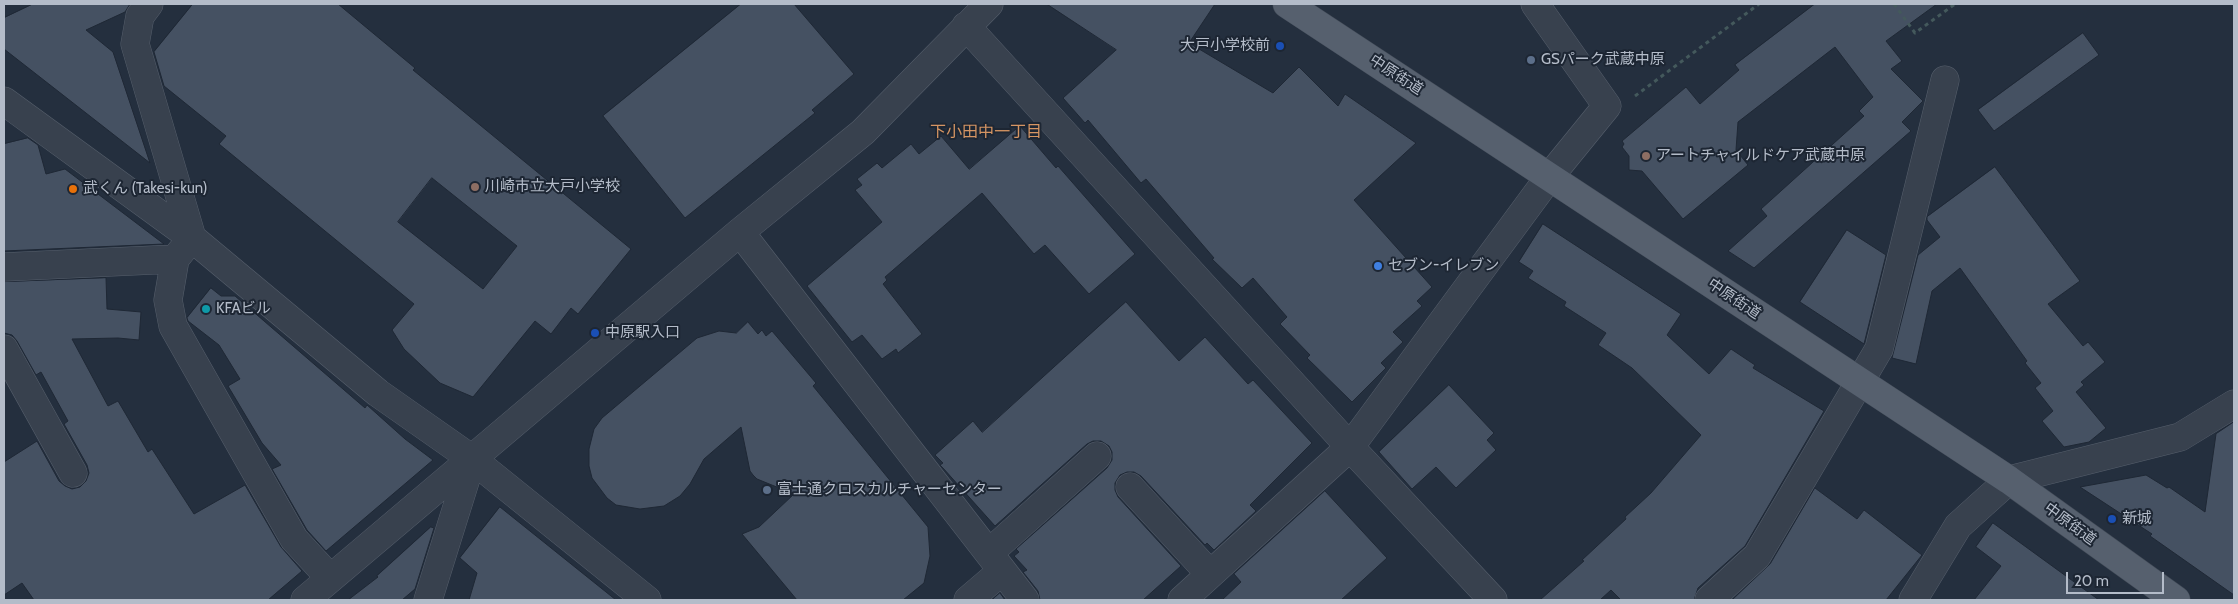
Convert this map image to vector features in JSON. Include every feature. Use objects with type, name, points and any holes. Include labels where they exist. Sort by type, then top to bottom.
[{"type":"main road","name":"中原街道","points":[[1287,4],[2009,480],[2176,600]]},
{"type":"street","points":[[305,600],[740,232],[863,132],[989,4]]},
{"type":"street","points":[[1182,600],[1350,447],[1550,176],[1607,106],[1535,4]]},
{"type":"street","points":[[139,8],[135,44],[192,238]]},
{"type":"street","points":[[966,26],[1350,447],[1493,600]]},
{"type":"street","points":[[1709,600],[1757,556],[1879,349],[1945,80]]},
{"type":"street","points":[[4,101],[15,121],[192,238],[378,393],[472,459],[647,600]]},
{"type":"street","points":[[740,232],[1025,600]]},
{"type":"street","points":[[192,238],[175,259],[168,300],[173,326],[294,539],[330,578]]},
{"type":"street","points":[[4,267],[175,259]]},
{"type":"street","points":[[4,349],[73,473]]},
{"type":"street","points":[[1913,600],[1958,526],[2009,480],[2180,437],[2234,404]]},
{"type":"street","points":[[968,600],[995,562],[1097,456]]},
{"type":"street","points":[[428,600],[472,459]]},
{"type":"street","points":[[1130,487],[1210,574]]},
{"type":"path","points":[[1607,106],[1628,102],[1759,4]]},
{"type":"path","points":[[1894,4],[1915,34],[1955,4]]},
{"type":"building","points":[[33,4],[130,4],[125,12],[86,30],[113,52],[150,163],[4,49],[4,18]]},
{"type":"building","points":[[193,4],[338,4],[415,68],[413,70],[631,249],[578,314],[571,308],[551,334],[535,321],[473,397],[440,383],[404,349],[392,330],[414,304],[219,144],[226,136],[164,86],[154,52]],"holes":[[[432,178],[517,246],[483,289],[398,222]]]},
{"type":"building","points":[[741,4],[794,4],[854,74],[812,110],[815,113],[685,218],[603,116]]},
{"type":"building","points":[[1047,4],[1215,4],[1189,43],[1273,93],[1299,67],[1338,106],[1345,94],[1416,143],[1354,200],[1432,287],[1417,301],[1422,306],[1393,332],[1403,342],[1381,363],[1386,368],[1352,402],[1307,358],[1310,355],[1280,324],[1287,317],[1253,278],[1242,288],[1212,259],[1214,258],[1146,179],[1141,183],[1088,120],[1085,123],[1063,98],[1116,50]]},
{"type":"building","points":[[1815,4],[1937,4],[1886,41],[1902,61],[1891,69],[1923,101],[1902,122],[1911,131],[1754,268],[1728,251],[1767,216],[1761,209],[1864,116],[1859,111],[1873,97],[1835,47],[1738,122],[1736,150],[1748,165],[1683,219],[1642,171],[1629,170],[1629,156],[1622,147],[1624,144],[1622,141],[1686,87],[1700,104],[1739,70],[1735,65]]},
{"type":"building","points":[[2083,33],[2099,55],[1994,131],[1978,110]]},
{"type":"building","points":[[1020,126],[1056,168],[1058,166],[1135,254],[1089,294],[1045,245],[1034,254],[982,193],[885,277],[887,280],[883,284],[922,334],[898,353],[896,349],[882,359],[862,335],[852,342],[807,286],[882,222],[855,190],[862,185],[857,179],[877,163],[882,168],[911,144],[919,154],[941,136],[969,169]]},
{"type":"building","points":[[28,138],[38,145],[46,174],[65,169],[164,244],[4,251],[4,144]]},
{"type":"building","points":[[1995,167],[2080,281],[2048,304],[2083,346],[2088,342],[2105,362],[2081,382],[2084,385],[2076,392],[2106,428],[2089,442],[2064,447],[2042,421],[2053,411],[2035,388],[2041,383],[2025,363],[2027,361],[1960,268],[1932,291],[1916,364],[1892,358],[1918,255],[1940,237],[1927,220],[1927,217]]},
{"type":"building","points":[[1543,224],[1681,314],[1667,335],[1709,374],[1731,349],[1755,365],[1753,368],[1824,411],[1745,546],[1698,588],[1694,600],[1621,600],[1611,590],[1600,600],[1540,600],[1584,561],[1582,560],[1626,519],[1625,517],[1651,493],[1701,435],[1632,368],[1598,345],[1606,333],[1564,306],[1566,302],[1528,278],[1533,271],[1519,262]]},
{"type":"building","points":[[1847,230],[1886,255],[1864,344],[1800,302]]},
{"type":"building","points":[[106,278],[107,309],[141,312],[139,340],[118,338],[72,339],[108,406],[118,401],[148,452],[152,449],[194,514],[245,485],[281,547],[302,571],[268,600],[34,600],[22,583],[4,595],[4,462],[37,441],[59,481],[65,486],[72,489],[80,487],[86,481],[89,473],[87,465],[64,424],[68,421],[41,372],[36,375],[17,341],[12,335],[4,333],[4,282]]},
{"type":"building","points":[[211,288],[221,296],[235,296],[365,408],[367,405],[405,439],[433,460],[326,551],[307,530],[272,469],[281,465],[262,443],[228,386],[240,379],[219,345],[188,321],[187,318]]},
{"type":"building","points":[[1126,302],[1179,361],[1205,337],[1248,384],[1253,380],[1312,443],[1250,505],[1256,511],[1214,550],[1207,543],[1205,545],[1141,476],[1134,472],[1120,475],[1115,483],[1118,497],[1181,566],[1143,600],[1040,600],[1038,591],[1023,572],[1027,570],[1014,556],[1019,552],[1016,549],[1107,468],[1112,460],[1112,452],[1109,446],[1101,441],[1093,441],[1087,444],[995,526],[940,465],[943,463],[935,455],[973,421],[982,432]]},
{"type":"building","points":[[748,322],[758,334],[762,330],[766,336],[772,331],[816,383],[813,386],[928,527],[930,556],[924,583],[903,600],[797,600],[742,534],[759,527],[794,494],[757,479],[753,475],[750,471],[741,427],[704,459],[690,484],[680,496],[664,506],[640,509],[616,505],[607,498],[592,478],[589,466],[589,449],[594,429],[602,418],[697,338],[719,331],[736,333]]},
{"type":"building","points":[[1449,385],[1494,433],[1487,440],[1496,450],[1456,488],[1436,467],[1412,489],[1379,452]]},
{"type":"building","points":[[2234,422],[2234,595],[2150,536],[2152,534],[2080,487],[2146,475],[2167,488],[2169,487],[2205,512],[2216,434]]},
{"type":"building","points":[[1815,488],[1857,519],[1864,510],[1922,555],[1886,600],[1732,600],[1770,564]]},
{"type":"building","points":[[1325,491],[1387,558],[1341,600],[1222,600],[1241,582],[1234,574]]},
{"type":"building","points":[[500,507],[616,600],[469,600],[477,573],[460,558]]},
{"type":"building","points":[[1993,523],[2099,600],[1974,600],[2001,566],[1976,547]]},
{"type":"building","points":[[431,527],[434,528],[415,589],[402,600],[348,600],[378,577]]},
{"type":"building","points":[[1000,593],[1005,600],[992,600]]},
{"type":"place","name":"大戸小学校前","points":[[1280,46]]},
{"type":"place","name":"GSパーク武蔵中原","points":[[1531,60]]},
{"type":"place","name":"アートチャイルドケア武蔵中原","points":[[1646,156]]},
{"type":"place","name":"川崎市立大戸小学校","points":[[475,187]]},
{"type":"place","name":"武くん (Takesi-kun)","points":[[73,189]]},
{"type":"place","name":"セブン-イレブン","points":[[1378,266]]},
{"type":"place","name":"KFAビル","points":[[206,309]]},
{"type":"place","name":"中原駅入口","points":[[595,333]]},
{"type":"place","name":"富士通クロスカルチャーセンター","points":[[767,490]]},
{"type":"place","name":"新城","points":[[2112,519]]},
{"type":"district","name":"下小田中一丁目","points":[[986,132]]}]
